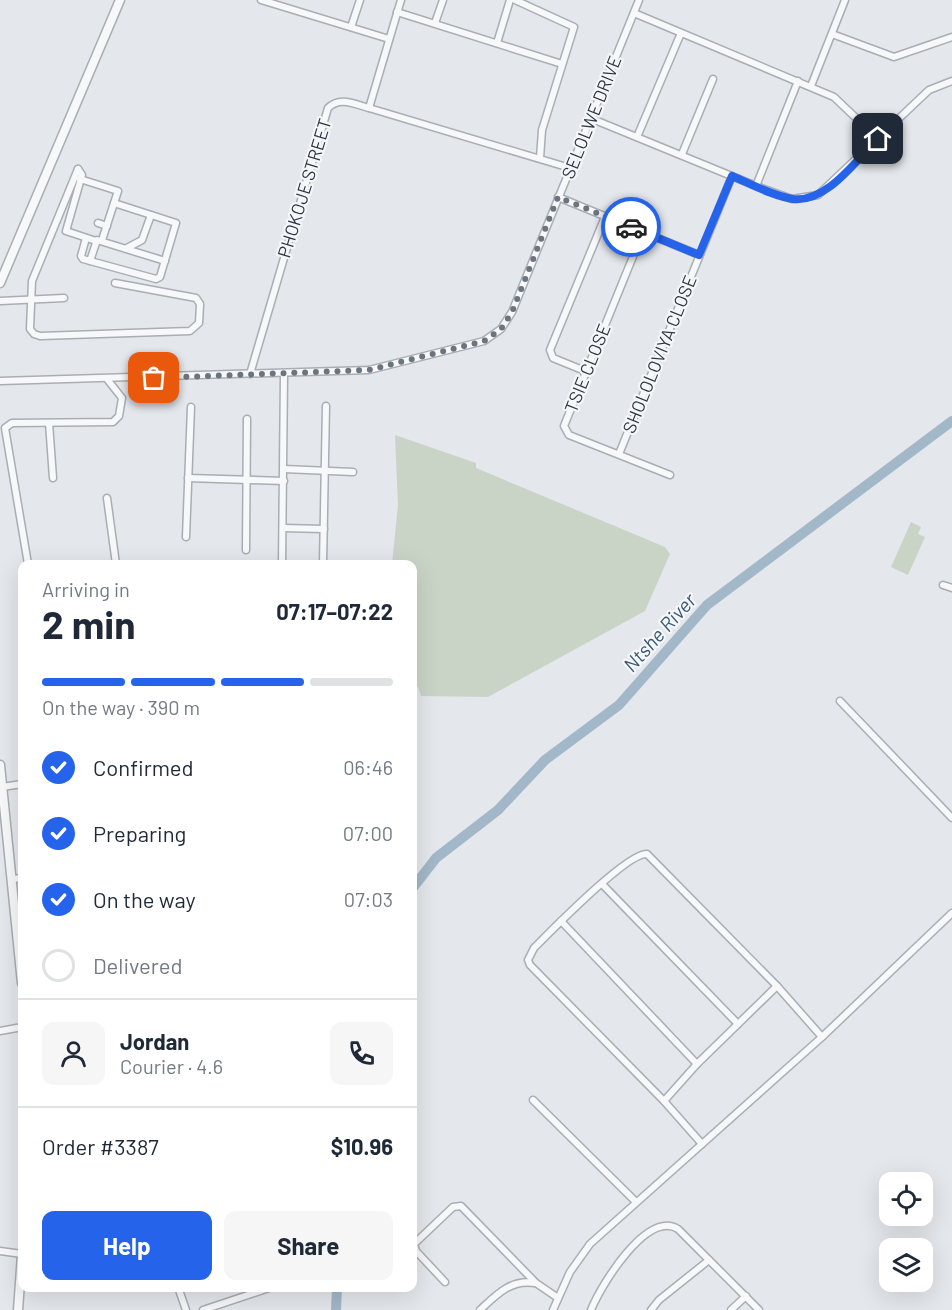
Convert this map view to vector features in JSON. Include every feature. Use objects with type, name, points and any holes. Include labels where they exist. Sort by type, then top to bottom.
[{"type":"street","points":[[0,283],[120,0]]},
{"type":"street","points":[[261,0],[389,39]]},
{"type":"street","points":[[288,8],[291,0]]},
{"type":"street","points":[[351,27],[360,0]]},
{"type":"street","points":[[369,108],[401,0]]},
{"type":"street","points":[[435,23],[443,0]]},
{"type":"street","points":[[497,43],[510,0]]},
{"type":"street","points":[[515,0],[574,27],[542,130],[540,159]]},
{"type":"street","points":[[811,86],[845,0]]},
{"type":"street","name":"SELOLWE DRIVE","points":[[0,381],[369,370],[484,341],[494,335],[512,312],[634,13],[636,1]]},
{"type":"street","points":[[398,12],[562,64]]},
{"type":"street","points":[[634,13],[837,98],[878,139]]},
{"type":"street","points":[[637,137],[681,33]]},
{"type":"street","points":[[832,34],[894,57],[952,37]]},
{"type":"street","points":[[682,154],[713,79]]},
{"type":"street","points":[[756,186],[798,81]]},
{"type":"street","points":[[590,118],[792,199],[818,195],[929,90],[952,81]]},
{"type":"street","name":"PHOKOJE STREET","points":[[250,374],[328,108],[341,101],[570,168]]},
{"type":"street","points":[[66,231],[82,171],[76,170],[32,281],[30,329],[34,334],[40,336],[190,331],[198,326],[200,304],[196,298],[116,283]]},
{"type":"street","name":"SHOLOLOVIYA CLOSE","points":[[619,454],[732,176]]},
{"type":"street","points":[[80,179],[117,190],[107,226],[90,261]]},
{"type":"street","points":[[558,197],[699,255]]},
{"type":"street","points":[[65,199],[75,202]]},
{"type":"street","points":[[86,238],[81,257],[156,279],[160,277],[176,223],[114,203]]},
{"type":"street","points":[[126,249],[139,244],[151,215]]},
{"type":"street","points":[[585,371],[554,358],[550,350],[605,217]]},
{"type":"street","points":[[98,223],[107,226]]},
{"type":"street","points":[[54,227],[165,261]]},
{"type":"street","name":"TSIE CLOSE","points":[[643,232],[564,426],[569,435],[670,476]]},
{"type":"street","points":[[0,301],[64,298]]},
{"type":"street","points":[[282,560],[284,374]]},
{"type":"street","points":[[27,560],[4,432],[8,423],[113,422],[119,416],[122,398],[107,379]]},
{"type":"street","points":[[323,560],[326,406]]},
{"type":"street","points":[[186,537],[192,408]]},
{"type":"street","points":[[246,550],[248,419]]},
{"type":"street","points":[[49,423],[53,478]]},
{"type":"street","points":[[284,469],[353,472]]},
{"type":"street","points":[[188,478],[284,481]]},
{"type":"street","points":[[107,498],[115,560]]},
{"type":"street","points":[[283,528],[324,529]]},
{"type":"street","points":[[943,585],[952,588]]},
{"type":"street","points":[[840,701],[952,818]]},
{"type":"street","points":[[0,765],[18,912]]},
{"type":"street","points":[[2,787],[18,785]]},
{"type":"street","points":[[702,1144],[664,1101],[532,971],[528,960],[531,953],[561,921],[602,884],[639,854],[647,854],[777,986],[822,1037]]},
{"type":"street","points":[[13,879],[18,878]]},
{"type":"street","points":[[602,884],[738,1024]]},
{"type":"street","points":[[553,1310],[586,1249],[822,1037],[952,913]]},
{"type":"street","points":[[561,921],[697,1064]]},
{"type":"street","points":[[664,1101],[697,1064],[777,986]]},
{"type":"street","points":[[0,1031],[18,1028]]},
{"type":"street","points":[[533,1100],[636,1202]]},
{"type":"street","points":[[417,1241],[457,1206],[468,1210],[536,1283],[558,1298]]},
{"type":"street","points":[[591,1310],[607,1278],[624,1256],[657,1226],[668,1224],[678,1229],[759,1310]]},
{"type":"street","points":[[0,1251],[18,1254]]},
{"type":"street","points":[[417,1252],[445,1282]]},
{"type":"street","points":[[651,1310],[659,1300],[709,1260]]},
{"type":"street","points":[[480,1310],[508,1286],[524,1281],[536,1283]]},
{"type":"street","points":[[18,1310],[19,1292]]},
{"type":"street","points":[[180,1292],[186,1310]]},
{"type":"street","points":[[203,1310],[250,1292]]},
{"type":"street","points":[[731,1310],[746,1296]]},
{"type":"green space","points":[[395,435],[476,463],[476,468],[665,547],[670,554],[645,611],[488,697],[421,696],[417,687],[417,560],[392,560],[398,505]]},
{"type":"green space","points":[[911,522],[921,527],[918,534],[925,537],[908,575],[891,567]]},
{"type":"waterway","name":"Ntshe River","points":[[417,883],[436,858],[498,810],[545,760],[619,705],[707,605],[952,421]]},
{"type":"waterway","name":"Ntshe River","points":[[336,1310],[337,1292]]},
{"type":"way so far","points":[[154,378],[369,370],[484,341],[501,329],[512,312],[558,197],[631,227]]},
{"type":"route","points":[[631,227],[699,255],[732,176],[792,199],[811,197],[826,189],[878,139]]}]
